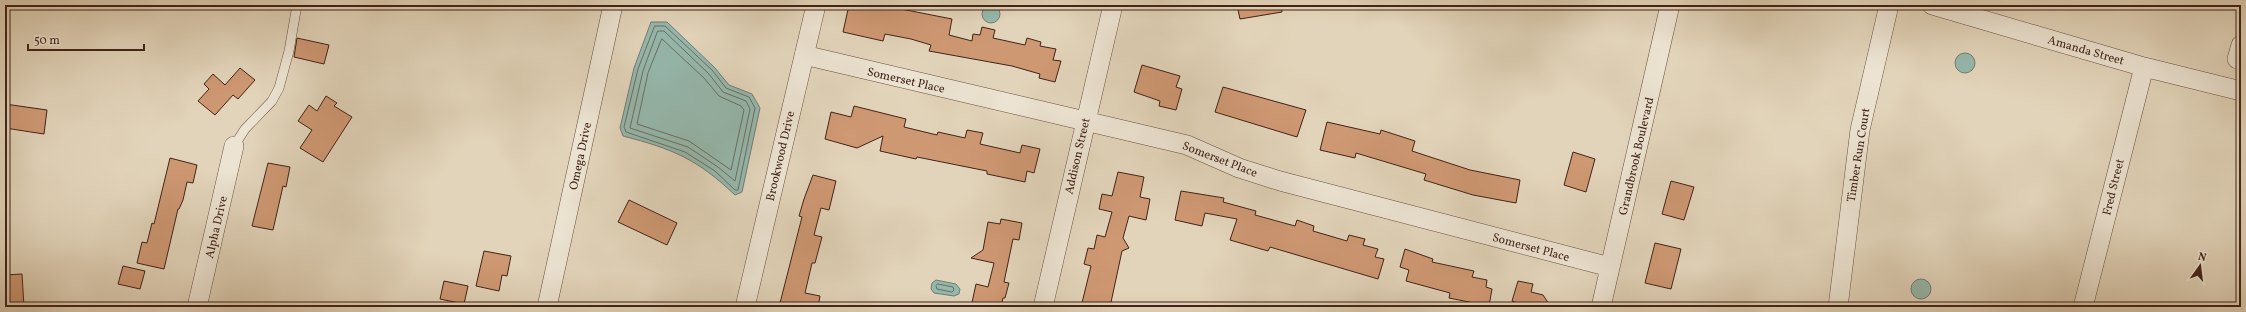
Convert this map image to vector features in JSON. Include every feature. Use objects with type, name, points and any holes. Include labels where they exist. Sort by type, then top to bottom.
[{"type":"street","name":"Omega Drive","points":[[547,307],[613,5]]},
{"type":"street","name":"Brookwood Drive","points":[[745,307],[816,5]]},
{"type":"street","name":"Addison Street","points":[[1043,307],[1114,5]]},
{"type":"street","name":"Grandbrook Boulevard","points":[[1601,307],[1670,5]]},
{"type":"street","name":"Timber Run Court","points":[[1838,307],[1860,130],[1889,5]]},
{"type":"street","name":"Amanda Street","points":[[1932,5],[2144,67],[2241,91]]},
{"type":"street","name":"Somerset Place","points":[[804,55],[1086,120],[1187,145],[1239,168],[1280,180],[1610,267]]},
{"type":"street","name":"Fred Street","points":[[2083,307],[2144,67]]},
{"type":"street","name":"Alpha Drive","points":[[197,307],[234,146]]},
{"type":"lane","points":[[234,146],[245,129],[272,101],[279,88],[289,51],[297,5]]},
{"type":"water","points":[[991,5],[997,8],[1000,14],[997,20],[991,23],[985,20],[982,14],[985,8]]},
{"type":"water","points":[[651,22],[667,22],[715,68],[729,85],[752,94],[760,108],[742,192],[735,195],[708,172],[684,157],[656,146],[623,136],[620,128],[634,68]]},
{"type":"water","points":[[1965,53],[1972,56],[1975,63],[1972,70],[1965,73],[1958,70],[1955,63],[1958,56]]},
{"type":"water","points":[[1921,279],[1928,282],[1931,289],[1928,296],[1921,299],[1914,296],[1911,289],[1914,282]]},
{"type":"water","points":[[936,280],[956,284],[960,289],[959,294],[954,296],[934,293],[931,289],[932,283]]},
{"type":"building","points":[[849,5],[891,5],[891,7],[952,19],[949,35],[972,41],[973,34],[980,35],[982,27],[995,30],[993,38],[1025,45],[1027,38],[1041,42],[1040,46],[1056,49],[1053,60],[1061,61],[1055,82],[1039,78],[1040,74],[1012,66],[929,51],[931,45],[911,39],[885,34],[883,41],[843,32]]},
{"type":"building","points":[[1237,5],[1282,5],[1282,12],[1240,19]]},
{"type":"building","points":[[297,38],[329,45],[324,64],[294,57]]},
{"type":"building","points":[[1142,65],[1180,76],[1176,87],[1182,89],[1176,110],[1159,106],[1160,101],[1134,92]]},
{"type":"building","points":[[240,68],[255,80],[238,99],[233,95],[215,115],[198,101],[209,89],[204,84],[213,74],[225,85]]},
{"type":"building","points":[[1223,87],[1306,110],[1297,137],[1215,112]]},
{"type":"building","points":[[326,96],[337,103],[334,106],[352,117],[323,162],[300,148],[312,130],[298,121],[309,105],[317,111]]},
{"type":"building","points":[[5,104],[47,110],[44,134],[5,128]]},
{"type":"building","points":[[854,106],[906,119],[904,127],[937,135],[938,132],[965,138],[967,130],[983,133],[980,144],[1020,153],[1022,145],[1040,149],[1034,173],[1027,171],[1025,182],[987,174],[987,171],[917,157],[916,159],[880,151],[883,136],[857,148],[825,139],[831,112],[851,117]]},
{"type":"building","points":[[1327,122],[1380,134],[1381,130],[1415,141],[1412,151],[1470,170],[1520,180],[1516,203],[1473,195],[1424,180],[1426,174],[1356,153],[1355,158],[1320,150]]},
{"type":"building","points":[[1573,152],[1595,159],[1586,192],[1564,185]]},
{"type":"building","points":[[170,158],[197,165],[193,183],[187,182],[183,200],[178,209],[164,269],[137,263],[142,242],[147,243],[152,223],[154,224]]},
{"type":"building","points":[[268,163],[290,167],[286,187],[283,186],[273,230],[252,226]]},
{"type":"building","points":[[1118,172],[1144,177],[1140,197],[1150,199],[1146,220],[1129,216],[1123,238],[1129,248],[1122,251],[1110,307],[1081,307],[1091,266],[1084,264],[1088,248],[1094,249],[1097,235],[1105,237],[1112,212],[1099,209],[1102,194],[1112,196]]},
{"type":"building","points":[[813,175],[836,181],[829,210],[821,208],[814,235],[822,237],[815,263],[812,263],[805,293],[820,296],[818,307],[801,307],[780,303],[802,217],[799,216]]},
{"type":"building","points":[[1671,181],[1694,187],[1684,220],[1662,214]]},
{"type":"building","points":[[1181,191],[1224,198],[1223,202],[1256,211],[1255,215],[1295,226],[1297,220],[1314,226],[1313,231],[1347,241],[1349,235],[1365,239],[1363,245],[1378,249],[1375,257],[1384,259],[1378,279],[1270,247],[1268,251],[1230,240],[1237,219],[1205,213],[1202,226],[1175,220]]},
{"type":"building","points":[[629,200],[677,223],[667,245],[618,222]]},
{"type":"building","points":[[1001,219],[1022,223],[1019,240],[1013,239],[1004,282],[1009,283],[1005,298],[1003,298],[1001,307],[971,307],[976,284],[988,287],[994,263],[971,258],[983,250],[988,222],[1000,224]]},
{"type":"building","points":[[1655,243],[1681,249],[1671,289],[1645,283]]},
{"type":"building","points":[[1405,249],[1433,259],[1432,262],[1474,271],[1472,277],[1487,280],[1486,287],[1492,289],[1489,306],[1449,298],[1450,293],[1406,281],[1409,270],[1400,267]]},
{"type":"building","points":[[484,251],[511,256],[507,276],[502,275],[499,291],[476,286]]},
{"type":"building","points":[[123,266],[145,271],[140,289],[118,284]]},
{"type":"building","points":[[22,274],[24,307],[5,307],[5,275]]},
{"type":"building","points":[[444,281],[468,286],[464,304],[440,299]]},
{"type":"building","points":[[1518,281],[1533,284],[1531,292],[1543,295],[1551,307],[1516,307],[1517,303],[1512,301]]}]
